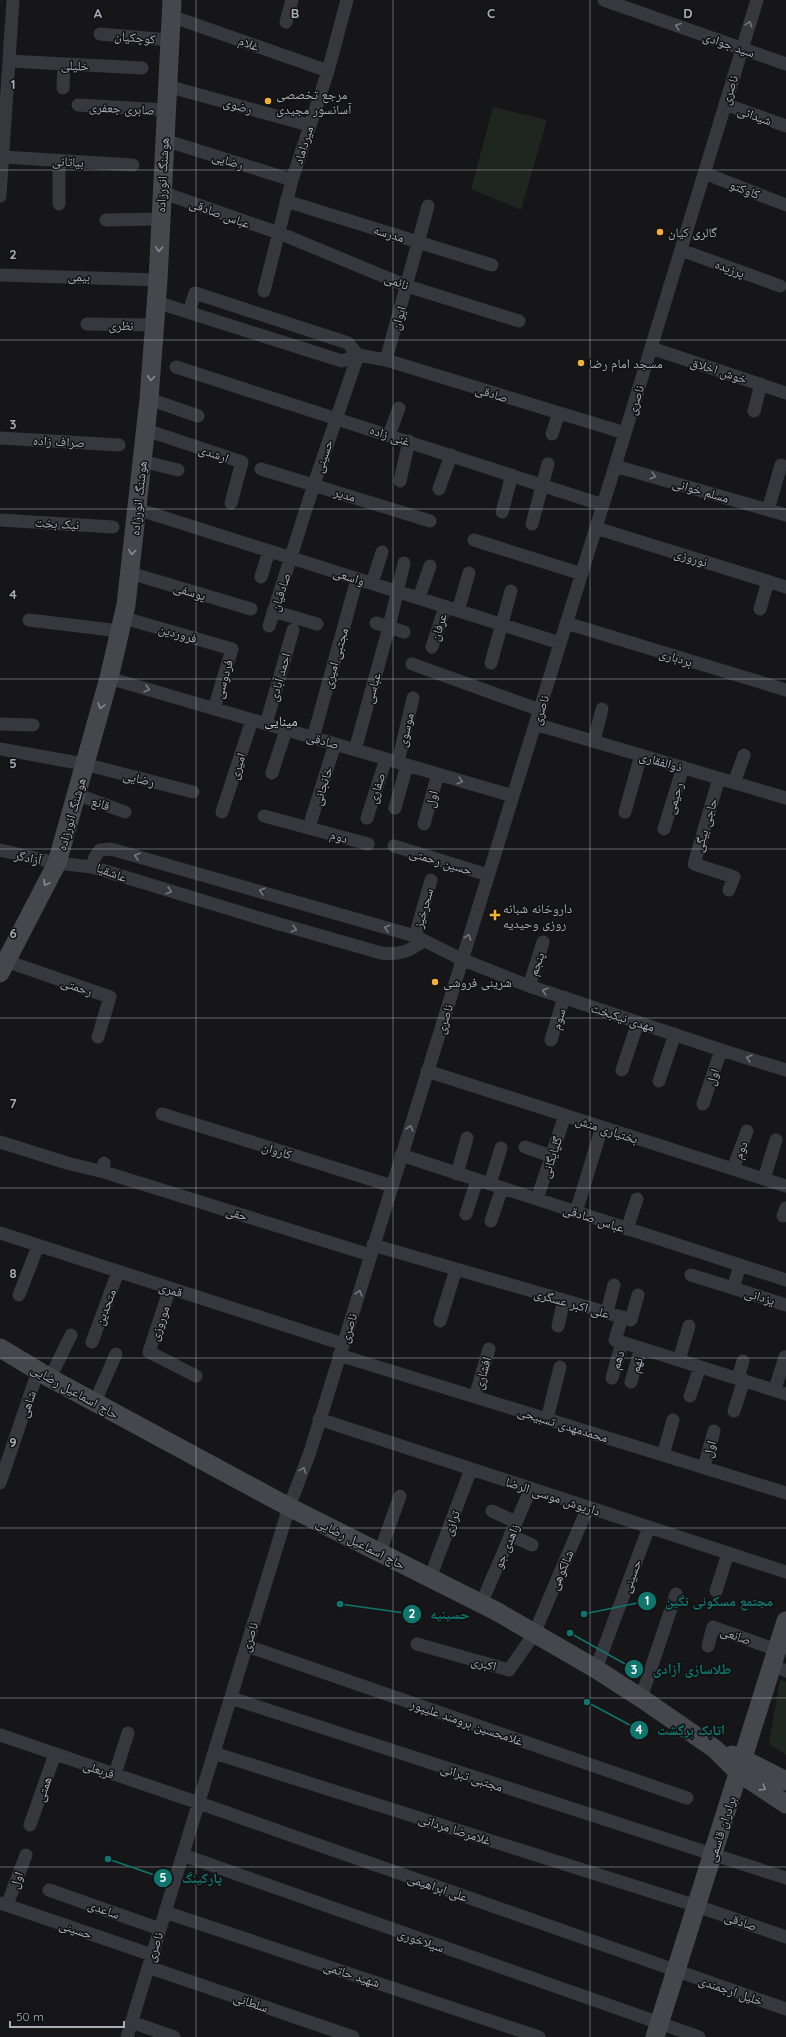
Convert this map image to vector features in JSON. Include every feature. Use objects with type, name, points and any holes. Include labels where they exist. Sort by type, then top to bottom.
[{"type":"main road","name":"هوشنگ انورزاده","points":[[3,967],[57,863],[109,678],[122,624],[130,573],[146,430],[155,325],[171,8]]},
{"type":"main road","name":"حاج اسماعیل رضایی","points":[[0,1348],[44,1375],[290,1507],[482,1604],[596,1669],[741,1766],[786,1804]]},
{"type":"main road","name":"برادران قاسمی","points":[[658,2030],[741,1766],[778,1662],[786,1621]]},
{"type":"main road","name":"حاج اسماعیل رضایی","points":[[741,1766],[786,1781]]},
{"type":"street","points":[[0,196],[13,0]]},
{"type":"street","points":[[286,22],[292,0]]},
{"type":"street","name":"میرداماد","points":[[264,291],[286,201],[309,125],[328,71],[347,0]]},
{"type":"street","name":"سید جوادی","points":[[604,0],[786,64]]},
{"type":"street","name":"ناصری","points":[[127,2037],[230,1698],[290,1507],[320,1419],[428,1071],[461,959],[540,710],[757,0]]},
{"type":"street","name":"غلام","points":[[171,8],[328,71]]},
{"type":"street","name":"کوچکیان","points":[[100,34],[170,40]]},
{"type":"street","name":"خلیلی","points":[[9,61],[142,68]]},
{"type":"street","points":[[63,88],[64,64]]},
{"type":"street","name":"رضوی","points":[[167,86],[309,125]]},
{"type":"street","name":"شیدائی","points":[[725,104],[786,126]]},
{"type":"street","name":"صابری جعفری","points":[[78,105],[166,110]]},
{"type":"street","name":"رضایی","points":[[164,140],[292,180]]},
{"type":"street","name":"بیاتانی","points":[[2,157],[133,165]]},
{"type":"street","points":[[59,161],[59,204]]},
{"type":"street","name":"کاوکتو","points":[[704,173],[786,205]]},
{"type":"street","name":"عباس صادقی","points":[[161,192],[278,233]]},
{"type":"street","name":"مدرسه","points":[[286,201],[492,265]]},
{"type":"street","name":"ایوان","points":[[386,360],[428,206]]},
{"type":"street","points":[[106,220],[160,219]]},
{"type":"street","name":"نائمی","points":[[278,233],[407,286],[519,321]]},
{"type":"street","name":"پرزیده","points":[[681,250],[780,286]]},
{"type":"street","name":"بیمی","points":[[0,274],[158,280]]},
{"type":"street","points":[[189,312],[195,293],[348,343],[358,355]]},
{"type":"street","name":"صادقی","points":[[156,302],[342,361],[358,355],[386,360],[625,433]]},
{"type":"street","name":"نظری","points":[[87,324],[155,325]]},
{"type":"street","name":"خوش اخلاق","points":[[651,348],[786,394]]},
{"type":"street","name":"حسینی","points":[[290,558],[358,355]]},
{"type":"street","name":"غنی زاده","points":[[176,367],[336,417],[603,505]]},
{"type":"street","points":[[754,411],[760,384]]},
{"type":"street","points":[[149,399],[198,416]]},
{"type":"street","points":[[389,435],[398,408]]},
{"type":"street","points":[[552,434],[559,413]]},
{"type":"street","name":"ارشدی","points":[[146,430],[242,462],[231,503]]},
{"type":"street","name":"صراف زاده","points":[[0,438],[119,445]]},
{"type":"street","points":[[400,481],[409,442]]},
{"type":"street","points":[[439,489],[451,455]]},
{"type":"street","points":[[142,461],[178,470]]},
{"type":"street","points":[[532,524],[548,464]]},
{"type":"street","points":[[768,510],[781,465]]},
{"type":"street","name":"مسلم خوانی","points":[[615,466],[786,515]]},
{"type":"street","name":"مدیر","points":[[261,469],[314,484],[430,521]]},
{"type":"street","points":[[502,512],[512,475]]},
{"type":"street","name":"واسعی","points":[[137,509],[560,643]]},
{"type":"street","name":"نیک بخت","points":[[0,520],[113,527]]},
{"type":"street","name":"نوروزی","points":[[596,528],[786,587]]},
{"type":"street","points":[[474,540],[582,574]]},
{"type":"street","points":[[261,577],[269,551]]},
{"type":"street","points":[[372,583],[382,552]]},
{"type":"street","name":"صادقیان","points":[[269,626],[290,558]]},
{"type":"street","points":[[397,592],[404,563]]},
{"type":"street","points":[[419,598],[430,566]]},
{"type":"street","name":"یوسفی","points":[[130,573],[251,609]]},
{"type":"street","points":[[458,611],[469,573]]},
{"type":"street","name":"مجتبی امیری","points":[[313,738],[357,579]]},
{"type":"street","points":[[760,609],[768,581]]},
{"type":"street","points":[[491,662],[511,590]]},
{"type":"street","name":"عباسی","points":[[355,750],[383,625],[397,592]]},
{"type":"street","name":"عرفان","points":[[432,647],[445,606]]},
{"type":"street","points":[[273,611],[317,624]]},
{"type":"street","name":"فروردین","points":[[29,620],[122,624],[232,649]]},
{"type":"street","name":"بردباری","points":[[566,623],[786,690]]},
{"type":"street","points":[[383,625],[404,632]]},
{"type":"street","name":"احمد آبادی","points":[[266,724],[293,630]]},
{"type":"street","name":"فردوسی","points":[[214,709],[232,649]]},
{"type":"street","points":[[412,664],[540,710]]},
{"type":"street","name":"صادقی","points":[[109,678],[513,796]]},
{"type":"street","name":"موسوی","points":[[397,762],[413,698]]},
{"type":"street","points":[[594,741],[602,709]]},
{"type":"street","name":"امیری","points":[[222,812],[252,720]]},
{"type":"street","points":[[0,732],[0,724],[33,725]]},
{"type":"street","name":"ذوالفقاری","points":[[535,724],[786,798]]},
{"type":"street","points":[[272,773],[286,730]]},
{"type":"street","name":"خانجانی","points":[[309,827],[335,744]]},
{"type":"street","name":"رضایی","points":[[0,750],[84,764],[193,792]]},
{"type":"street","points":[[626,812],[641,755]]},
{"type":"street","points":[[734,783],[744,755]]},
{"type":"street","points":[[395,808],[397,762]]},
{"type":"street","name":"صفاری","points":[[367,818],[397,762]]},
{"type":"street","name":"رحیمی","points":[[664,829],[683,768]]},
{"type":"street","name":"اول","points":[[424,824],[438,774]]},
{"type":"street","name":"حاجی بیگی","points":[[719,778],[694,864],[734,877],[729,890]]},
{"type":"street","name":"قانع","points":[[76,794],[125,812]]},
{"type":"street","points":[[264,816],[309,827]]},
{"type":"street","name":"دوم","points":[[309,827],[368,844]]},
{"type":"street","name":"حسین رحمتی","points":[[394,846],[488,875]]},
{"type":"street","name":"عاشقیا","points":[[419,939],[409,952],[392,954],[368,950],[92,867],[95,857],[100,850],[111,849],[419,939],[461,959]]},
{"type":"street","name":"آزادگر","points":[[0,850],[57,863],[92,867]]},
{"type":"street","name":"سحرخیز","points":[[419,939],[431,880]]},
{"type":"street","name":"پنجم","points":[[529,986],[543,942]]},
{"type":"street","name":"مهدی نیکبخت","points":[[461,959],[529,986],[786,1070]]},
{"type":"street","name":"رحمتی","points":[[3,967],[110,997],[98,1037]]},
{"type":"street","name":"سوم","points":[[551,1040],[564,997]]},
{"type":"street","points":[[622,1070],[638,1022]]},
{"type":"street","points":[[659,1081],[675,1034]]},
{"type":"street","name":"اول","points":[[703,1104],[721,1050]]},
{"type":"street","name":"بختیاری منش","points":[[428,1071],[786,1186]]},
{"type":"street","name":"کاروان","points":[[162,1114],[392,1186]]},
{"type":"street","name":"گلپایگانی","points":[[537,1199],[565,1115]]},
{"type":"street","points":[[576,1212],[602,1127]]},
{"type":"street","name":"دوم","points":[[733,1169],[747,1131]]},
{"type":"street","points":[[457,1174],[467,1138]]},
{"type":"street","points":[[764,1179],[776,1140]]},
{"type":"street","name":"حقی","points":[[0,1142],[67,1163],[104,1167],[372,1250]]},
{"type":"street","points":[[524,1147],[551,1156]]},
{"type":"street","points":[[491,1221],[501,1148]]},
{"type":"street","name":"عباس صادقی","points":[[401,1155],[786,1280]]},
{"type":"street","points":[[466,1214],[476,1180]]},
{"type":"street","points":[[627,1229],[637,1199]]},
{"type":"street","name":"قمری","points":[[0,1233],[170,1288],[341,1350]]},
{"type":"street","points":[[19,1295],[38,1246]]},
{"type":"street","name":"علی اکبر عسگری","points":[[372,1250],[456,1269],[607,1312],[622,1318],[615,1340],[622,1342]]},
{"type":"street","name":"یزدانی","points":[[733,1288],[740,1266]]},
{"type":"street","points":[[440,1320],[456,1269]]},
{"type":"street","name":"متحدین","points":[[92,1342],[118,1272]]},
{"type":"street","name":"یزدانی","points":[[691,1275],[786,1304]]},
{"type":"street","points":[[607,1312],[614,1285]]},
{"type":"street","name":"موروزی","points":[[170,1288],[149,1352],[196,1376]]},
{"type":"street","points":[[622,1318],[631,1320],[638,1295]]},
{"type":"street","points":[[558,1326],[564,1300]]},
{"type":"street","points":[[679,1360],[689,1326]]},
{"type":"street","name":"شاهی","points":[[0,1483],[44,1375],[71,1336]]},
{"type":"street","points":[[622,1342],[781,1392],[785,1357]]},
{"type":"street","name":"دهم","points":[[612,1378],[622,1342]]},
{"type":"street","name":"نهم","points":[[631,1382],[641,1348]]},
{"type":"street","name":"افشاری","points":[[475,1397],[489,1349]]},
{"type":"street","name":"محمدمهدی تسبیحی","points":[[341,1350],[475,1397],[786,1493]]},
{"type":"street","points":[[95,1402],[116,1354]]},
{"type":"street","points":[[734,1411],[741,1379],[743,1361]]},
{"type":"street","points":[[547,1419],[560,1367]]},
{"type":"street","points":[[690,1396],[700,1367]]},
{"type":"street","name":"داریوش موسی الرضا","points":[[320,1419],[786,1572]]},
{"type":"street","points":[[663,1455],[674,1420]]},
{"type":"street","name":"اول","points":[[704,1467],[714,1431]]},
{"type":"street","name":"ترازی","points":[[430,1578],[471,1469]]},
{"type":"street","name":"زاهدی جو","points":[[482,1604],[530,1488]]},
{"type":"street","points":[[380,1552],[400,1496]]},
{"type":"street","name":"شالکوهی","points":[[534,1634],[588,1507]]},
{"type":"street","points":[[492,1511],[516,1522]]},
{"type":"street","name":"حسینی","points":[[596,1669],[649,1527]]},
{"type":"street","points":[[510,1535],[532,1545]]},
{"type":"street","points":[[716,1591],[728,1553]]},
{"type":"street","points":[[641,1698],[676,1594]]},
{"type":"street","name":"صانعی","points":[[708,1646],[713,1627],[778,1662]]},
{"type":"street","name":"اکبری","points":[[417,1644],[509,1670],[534,1634]]},
{"type":"street","name":"غلامحسین برومند علیپور","points":[[247,1646],[687,1798]]},
{"type":"street","name":"مجتبی تبرائی","points":[[230,1698],[713,1856],[786,1878]]},
{"type":"street","points":[[115,1774],[128,1733]]},
{"type":"street","name":"قربعلی","points":[[0,1735],[199,1803]]},
{"type":"street","name":"غلامرضا مردانی","points":[[214,1753],[697,1906]]},
{"type":"street","name":"همتی","points":[[30,1825],[55,1754]]},
{"type":"street","name":"علی ابراهیمی","points":[[199,1803],[676,1971]]},
{"type":"street","name":"اول","points":[[4,1904],[26,1855]]},
{"type":"street","name":"سیلاخوری","points":[[182,1855],[658,2030],[699,2037]]},
{"type":"street","name":"ساعدی","points":[[49,1890],[160,1929]]},
{"type":"street","name":"حسینی","points":[[4,1904],[150,1961]]},
{"type":"street","name":"صادقی","points":[[697,1906],[786,1937]]},
{"type":"street","name":"شهید حاتمی","points":[[165,1912],[540,2037]]},
{"type":"street","name":"سلطانی","points":[[150,1961],[353,2037]]},
{"type":"street","name":"خلیل ارجمندی","points":[[676,1971],[786,2009]]},
{"type":"street","points":[[131,2022],[174,2037]]},
{"type":"shaded area","points":[[493,107],[547,120],[521,210],[471,189]]},
{"type":"shaded area","points":[[780,1679],[786,1682],[786,1755],[769,1744]]},
{"type":"place","name":"مرجع تخصصی آسانسور مجیدی","points":[[268,101]]},
{"type":"place","name":"گالری کیان","points":[[660,232]]},
{"type":"place","name":"مسجد امام رضا","points":[[581,363]]},
{"type":"place","name":"داروخانه شبانه روزی وحیدیه","points":[[495,915]]},
{"type":"place","name":"شرینی فروشی","points":[[435,982]]},
{"type":"place","name":"حسینیه","points":[[340,1604]]},
{"type":"place","name":"مجتمع مسکونی نگین","points":[[584,1614]]},
{"type":"place","name":"طلاسازی آزادی","points":[[570,1633]]},
{"type":"place","name":"اتابک برگشت","points":[[587,1702]]},
{"type":"place","name":"پارکینگ","points":[[108,1859]]},
{"type":"district","name":"مینایی","points":[[281,721]]}]
